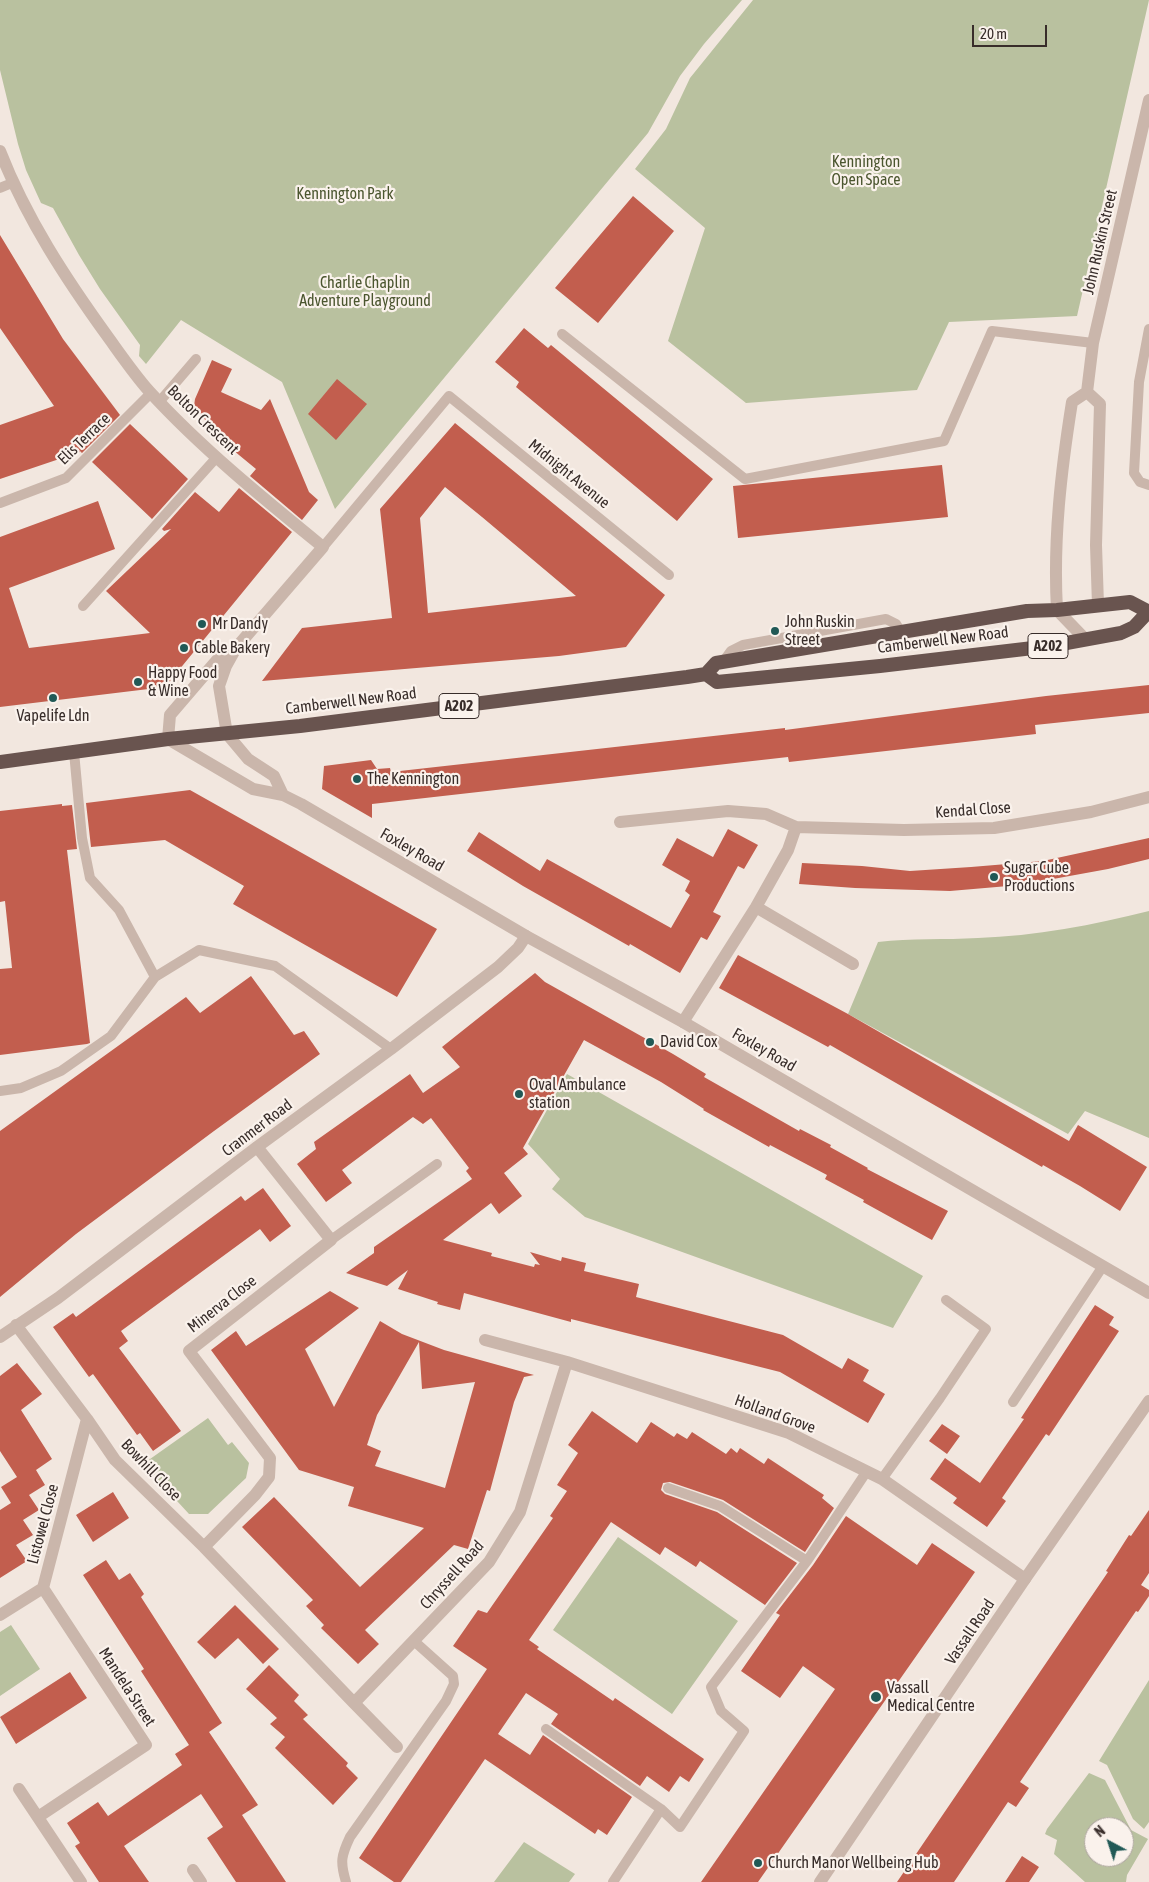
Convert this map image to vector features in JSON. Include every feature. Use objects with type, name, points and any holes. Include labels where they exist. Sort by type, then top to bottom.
[{"type":"highway","name":"Camberwell New Road","points":[[0,762],[168,739],[310,725],[706,674],[716,663],[1027,610],[1057,610],[1130,602],[1149,612],[1134,627],[1122,633],[1050,646],[917,662],[717,682],[706,674]]},
{"type":"street","name":"John Ruskin Street","points":[[1086,392],[1094,343],[1149,100]]},
{"type":"street","name":"Bolton Crescent","points":[[0,151],[12,183],[79,298],[141,382],[217,457],[323,547]]},
{"type":"street","points":[[1086,639],[1057,610],[1056,552],[1059,493],[1072,402],[1086,392],[1100,404],[1096,545],[1098,605]]},
{"type":"street","points":[[227,734],[219,686],[226,666],[236,648],[323,547]]},
{"type":"street","points":[[168,739],[170,715],[218,659],[236,648]]},
{"type":"street","name":"Foxley Road","points":[[227,734],[248,759],[274,776],[283,795]]},
{"type":"street","name":"Foxley Road","points":[[168,739],[253,789],[283,795],[526,936],[683,1022],[1149,1293]]},
{"type":"street","name":"Kendal Close","points":[[620,822],[728,811],[766,814],[796,827],[904,830],[994,828],[1091,812],[1149,797]]},
{"type":"street","points":[[683,1022],[756,907],[788,850],[796,827]]},
{"type":"street","points":[[756,907],[853,964]]},
{"type":"street","name":"Cranmer Road","points":[[0,1337],[58,1298],[257,1147],[391,1049],[498,967],[518,948],[526,936]]},
{"type":"street","points":[[257,1147],[330,1240]]},
{"type":"street","name":"Minerva Close","points":[[204,1547],[255,1495],[269,1477],[270,1458],[189,1351],[330,1240]]},
{"type":"street","name":"Bowhill Close","points":[[16,1325],[87,1418],[115,1460],[204,1547],[354,1703]]},
{"type":"street","name":"Holland Grove","points":[[485,1340],[567,1362],[788,1433],[882,1479],[1025,1579]]},
{"type":"street","name":"Chryssell Road","points":[[354,1703],[489,1562],[520,1512],[567,1362]]},
{"type":"street","name":"Vassall Road","points":[[820,1882],[1025,1579],[1149,1401]]},
{"type":"street","name":"Listowel Close","points":[[0,1616],[43,1588],[87,1418]]},
{"type":"street","name":"Mandela Street","points":[[38,1817],[146,1746],[43,1588]]},
{"type":"street","points":[[354,1703],[397,1747]]},
{"type":"street","points":[[19,1789],[81,1882]]},
{"type":"street","points":[[193,1870],[202,1882]]},
{"type":"lane","points":[[0,188],[12,183]]},
{"type":"lane","points":[[1149,329],[1139,382],[1134,473],[1140,482],[1149,485]]},
{"type":"lane","points":[[562,334],[745,479],[944,441],[992,330],[1094,343]]},
{"type":"lane","name":"Elis Terrace","points":[[0,503],[66,478],[196,359]]},
{"type":"lane","name":"Midnight Avenue","points":[[323,547],[449,396],[669,575]]},
{"type":"lane","points":[[83,606],[217,457]]},
{"type":"lane","points":[[74,752],[82,838],[90,878],[120,910],[156,978]]},
{"type":"lane","points":[[0,1091],[21,1088],[61,1071],[104,1041],[111,1036],[156,978],[199,950],[275,966],[391,1049]]},
{"type":"lane","points":[[330,1240],[437,1164]]},
{"type":"lane","points":[[1013,1402],[1103,1266]]},
{"type":"lane","points":[[882,1479],[986,1330],[946,1300]]},
{"type":"lane","points":[[546,1729],[661,1810],[680,1827],[744,1731],[722,1712],[711,1686],[807,1560],[867,1471]]},
{"type":"lane","points":[[668,1488],[720,1506],[807,1560]]},
{"type":"lane","points":[[346,1882],[341,1865],[343,1852],[350,1837],[446,1701],[454,1684],[453,1676],[414,1641]]},
{"type":"lane","points":[[613,1882],[661,1810]]},
{"type":"green space","name":"Kennington Park","points":[[0,0],[742,0],[704,44],[680,76],[648,133],[335,509],[282,382],[181,320],[146,364],[139,356],[140,345],[100,289],[53,208],[41,203],[26,170],[0,70]]},
{"type":"green space","name":"Kennington Open Space","points":[[753,0],[1149,0],[1077,316],[949,322],[917,390],[746,403],[668,341],[705,228],[635,169],[666,129],[690,78]]},
{"type":"green space","points":[[1149,911],[1149,1138],[1085,1111],[1068,1134],[848,1014],[878,942],[1021,935],[1086,925]]},
{"type":"green space","points":[[567,1074],[923,1276],[893,1328],[585,1217],[552,1189],[560,1179],[528,1144]]},
{"type":"green space","points":[[208,1418],[228,1445],[232,1442],[249,1463],[246,1478],[208,1514],[189,1514],[143,1464]]},
{"type":"green space","points":[[618,1537],[738,1621],[672,1714],[553,1630]]},
{"type":"green space","points":[[11,1625],[40,1669],[0,1696],[0,1632]]},
{"type":"green space","points":[[1149,1680],[1149,1822],[1144,1829],[1132,1817],[1107,1765],[1099,1761]]},
{"type":"green space","points":[[1089,1773],[1105,1780],[1124,1817],[1084,1817],[1084,1867],[1132,1867],[1127,1875],[1126,1882],[1085,1882],[1054,1854],[1057,1840],[1045,1834]]},
{"type":"green space","points":[[1134,1832],[1148,1839],[1134,1863]]},
{"type":"green space","points":[[524,1842],[575,1874],[569,1882],[494,1882]]},
{"type":"building","points":[[633,196],[674,231],[598,323],[555,288]]},
{"type":"building","points":[[0,235],[63,339],[120,415],[82,453],[79,450],[80,452],[0,479],[0,425],[54,406],[0,328]]},
{"type":"building","points":[[524,328],[548,348],[551,345],[713,479],[677,521],[516,387],[519,382],[495,362]]},
{"type":"building","points":[[212,360],[232,369],[221,392],[261,410],[270,399],[309,492],[318,500],[302,520],[250,476],[256,469],[222,441],[194,406],[195,399]]},
{"type":"building","points":[[337,379],[367,404],[336,440],[308,414]]},
{"type":"building","points":[[455,423],[665,595],[626,647],[559,656],[262,681],[302,628],[392,618],[380,509]],"holes":[[[445,487],[576,596],[428,613],[420,518]]]},
{"type":"building","points":[[130,424],[188,479],[152,519],[92,462]]},
{"type":"building","points":[[942,465],[948,517],[738,538],[733,486]]},
{"type":"building","points":[[239,488],[292,532],[165,687],[0,707],[0,537],[98,501],[115,549],[9,588],[29,648],[150,633],[106,591],[171,529],[164,531],[162,529],[195,492],[219,512]]},
{"type":"building","points":[[1149,685],[1149,713],[1035,725],[1036,734],[789,762],[788,757],[372,804],[372,818],[322,789],[324,766],[371,760],[377,769],[390,768],[391,772],[785,728],[785,730],[1046,696]]},
{"type":"building","points":[[190,790],[437,929],[397,997],[233,904],[244,886],[165,840],[91,847],[86,803]]},
{"type":"building","points":[[62,804],[62,806],[72,805],[77,849],[67,850],[90,1043],[0,1055],[0,969],[12,968],[5,901],[0,902],[0,811]]},
{"type":"building","points":[[728,829],[758,845],[744,869],[738,866],[713,912],[721,916],[707,940],[701,937],[680,973],[523,886],[467,851],[479,832],[540,871],[547,859],[671,928],[690,895],[685,891],[690,881],[662,865],[677,838],[713,857]]},
{"type":"building","points":[[1149,838],[1149,859],[1108,869],[1020,885],[950,891],[799,884],[802,863],[910,871],[971,867],[1043,861]]},
{"type":"building","points":[[738,955],[848,1014],[1069,1141],[1078,1125],[1147,1167],[1120,1211],[1080,1186],[1043,1165],[1042,1167],[830,1045],[828,1047],[719,988]]},
{"type":"building","points":[[535,973],[545,982],[706,1074],[704,1077],[799,1131],[800,1129],[831,1145],[830,1147],[867,1169],[948,1211],[932,1240],[825,1179],[827,1175],[770,1145],[769,1147],[703,1110],[661,1082],[584,1040],[523,1148],[528,1154],[504,1173],[522,1196],[499,1214],[491,1203],[443,1240],[492,1253],[491,1256],[534,1267],[535,1264],[540,1265],[530,1252],[561,1261],[562,1257],[586,1263],[584,1271],[639,1284],[636,1297],[783,1335],[842,1369],[848,1358],[869,1370],[863,1381],[885,1394],[868,1423],[780,1372],[571,1319],[571,1322],[464,1293],[460,1310],[437,1304],[438,1302],[398,1289],[408,1270],[387,1286],[346,1273],[374,1253],[374,1247],[472,1179],[466,1171],[469,1168],[431,1118],[423,1124],[413,1117],[342,1170],[352,1183],[326,1202],[297,1164],[316,1149],[314,1142],[410,1074],[423,1093],[460,1067],[442,1047]]},
{"type":"building","points":[[251,976],[294,1035],[304,1031],[320,1054],[76,1234],[0,1297],[0,1131],[186,997],[200,1013]]},
{"type":"building","points":[[263,1188],[291,1226],[270,1242],[260,1229],[121,1331],[128,1341],[119,1348],[181,1431],[153,1451],[140,1433],[137,1435],[93,1374],[89,1377],[53,1327],[73,1313],[76,1317],[241,1196],[245,1201]]},
{"type":"building","points":[[330,1291],[359,1308],[305,1349],[334,1407],[380,1321],[402,1334],[444,1350],[534,1375],[524,1377],[514,1402],[490,1491],[487,1490],[468,1549],[454,1545],[365,1630],[379,1644],[358,1664],[321,1628],[324,1625],[306,1606],[313,1600],[242,1527],[274,1497],[360,1587],[424,1528],[348,1506],[354,1487],[299,1470],[211,1350],[236,1331],[246,1346]],"holes":[[[419,1342],[422,1389],[475,1382],[445,1488],[375,1466],[381,1451],[367,1445],[377,1415]]]},
{"type":"building","points":[[1095,1305],[1114,1317],[1109,1325],[1119,1331],[1049,1436],[1046,1434],[1002,1498],[1006,1501],[987,1527],[953,1503],[957,1498],[930,1479],[945,1458],[980,1483],[1024,1419],[1021,1418]]},
{"type":"building","points":[[17,1363],[42,1394],[21,1410],[52,1459],[36,1470],[45,1485],[29,1495],[39,1510],[23,1520],[33,1535],[16,1545],[27,1561],[0,1578],[0,1510],[11,1503],[1,1487],[17,1477],[0,1451],[0,1376]]},
{"type":"building","points":[[592,1411],[637,1443],[651,1422],[674,1437],[677,1433],[687,1439],[692,1432],[726,1454],[731,1448],[737,1453],[740,1448],[764,1464],[768,1458],[824,1495],[822,1498],[834,1508],[805,1552],[723,1500],[670,1482],[663,1483],[661,1490],[665,1494],[717,1512],[797,1563],[765,1605],[700,1561],[696,1567],[665,1547],[660,1555],[611,1522],[529,1640],[539,1647],[537,1649],[613,1701],[615,1698],[704,1759],[689,1782],[680,1776],[669,1792],[647,1776],[640,1786],[551,1724],[558,1714],[526,1693],[498,1734],[530,1755],[543,1735],[632,1797],[607,1835],[598,1829],[595,1834],[485,1759],[401,1882],[394,1882],[359,1858],[487,1669],[453,1646],[478,1610],[487,1613],[553,1518],[550,1516],[567,1491],[557,1485],[578,1453],[568,1445]]},
{"type":"building","points":[[942,1424],[960,1436],[947,1454],[929,1441]]},
{"type":"building","points":[[113,1492],[129,1518],[93,1542],[76,1515]]},
{"type":"building","points":[[1149,1510],[1149,1573],[1141,1585],[1149,1590],[1149,1596],[1138,1612],[1136,1611],[1020,1782],[1029,1788],[1016,1807],[1008,1802],[954,1882],[897,1882],[1108,1572],[1106,1571],[1129,1535],[1131,1536]]},
{"type":"building","points":[[846,1516],[917,1565],[932,1543],[975,1572],[758,1882],[701,1882],[835,1689],[803,1666],[780,1698],[741,1671],[780,1615],[776,1613],[813,1565]]},
{"type":"building","points":[[106,1560],[119,1580],[130,1573],[144,1594],[141,1597],[222,1723],[209,1732],[258,1805],[242,1815],[286,1882],[236,1882],[207,1838],[223,1827],[201,1794],[124,1846],[149,1882],[99,1882],[75,1846],[80,1843],[67,1823],[98,1802],[108,1816],[182,1765],[175,1754],[189,1745],[141,1671],[144,1669],[83,1575]]},
{"type":"building","points":[[235,1605],[279,1649],[263,1664],[238,1638],[215,1659],[197,1642]]},
{"type":"building","points":[[269,1665],[299,1695],[294,1701],[308,1715],[303,1719],[348,1763],[346,1766],[358,1778],[333,1805],[275,1748],[285,1737],[270,1724],[277,1718],[246,1689]]},
{"type":"building","points":[[70,1672],[87,1698],[16,1744],[0,1717]]},
{"type":"building","points":[[1022,1856],[1039,1867],[1029,1882],[1005,1882]]},
{"type":"place","name":"Mr Dandy","points":[[202,624]]},
{"type":"place","name":"John Ruskin Street","points":[[775,631]]},
{"type":"place","name":"Cable Bakery","points":[[184,648]]},
{"type":"place","name":"Happy Food & Wine","points":[[138,682]]},
{"type":"place","name":"Vapelife Ldn","points":[[53,698]]},
{"type":"place","name":"The Kennington","points":[[357,779]]},
{"type":"place","name":"Sugar Cube Productions","points":[[994,877]]},
{"type":"place","name":"David Cox","points":[[650,1042]]},
{"type":"place","name":"Oval Ambulance station","points":[[519,1094]]},
{"type":"place","name":"Vassall Medical Centre","points":[[876,1697]]},
{"type":"place","name":"Church Manor Wellbeing Hub","points":[[758,1863]]},
{"type":"park label","name":"Charlie Chaplin Adventure Playground","points":[[365,292]]}]
